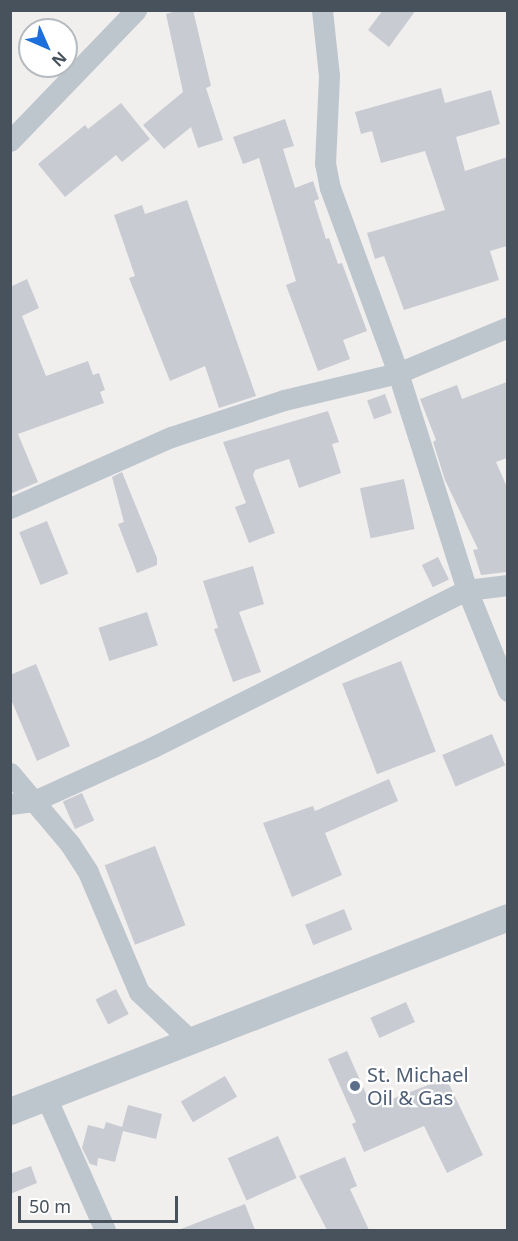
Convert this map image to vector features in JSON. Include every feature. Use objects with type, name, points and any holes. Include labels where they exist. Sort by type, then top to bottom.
[{"type":"street","points":[[10,141],[136,10]]},
{"type":"street","points":[[322,10],[329,76],[327,172],[398,373],[467,590],[507,691]]},
{"type":"street","points":[[10,508],[171,437],[284,400],[398,373],[507,327]]},
{"type":"street","points":[[10,804],[34,801],[172,738],[467,590],[507,585]]},
{"type":"street","points":[[10,773],[70,844],[88,872],[140,992],[191,1041]]},
{"type":"street","points":[[10,1111],[507,917]]},
{"type":"street","points":[[46,1097],[105,1230]]},
{"type":"building","points":[[180,10],[193,10],[211,86],[206,88],[223,140],[198,148],[191,127],[164,149],[143,125],[183,92],[166,14]]},
{"type":"building","points":[[383,10],[416,10],[389,47],[368,30]]},
{"type":"building","points":[[441,88],[445,103],[491,90],[500,124],[456,137],[465,171],[507,157],[507,246],[490,251],[499,280],[404,310],[384,256],[375,259],[367,233],[445,210],[425,151],[381,163],[372,131],[361,134],[355,112]]},
{"type":"building","points":[[121,103],[150,139],[122,162],[116,155],[65,197],[38,164],[85,125],[88,129]]},
{"type":"building","points":[[285,119],[294,146],[283,149],[295,188],[313,181],[319,199],[314,201],[326,239],[329,238],[338,264],[342,263],[367,331],[343,340],[350,359],[318,371],[286,285],[296,281],[259,158],[243,164],[233,137]]},
{"type":"building","points":[[187,200],[256,396],[219,408],[205,366],[170,381],[129,278],[135,276],[114,215],[142,205],[145,214]]},
{"type":"building","points":[[27,279],[39,308],[22,316],[46,376],[88,361],[93,375],[99,373],[105,390],[100,392],[104,403],[18,434],[38,482],[10,494],[10,287]]},
{"type":"building","points":[[507,382],[507,458],[496,462],[507,487],[507,572],[481,575],[473,550],[478,549],[445,480],[433,442],[436,440],[420,399],[457,385],[462,399]]},
{"type":"building","points":[[385,394],[392,413],[374,419],[367,400]]},
{"type":"building","points":[[328,411],[339,442],[332,444],[341,473],[299,488],[289,459],[255,470],[253,475],[275,533],[249,543],[235,507],[246,503],[223,442]]},
{"type":"building","points":[[122,472],[157,558],[157,565],[137,573],[118,524],[124,522],[112,477]]},
{"type":"building","points":[[404,479],[415,529],[371,538],[360,488]]},
{"type":"building","points":[[47,521],[68,574],[41,585],[19,532]]},
{"type":"building","points":[[438,557],[449,579],[433,587],[422,565]]},
{"type":"building","points":[[253,566],[264,604],[239,612],[261,672],[233,682],[214,629],[218,628],[203,581]]},
{"type":"building","points":[[147,612],[158,645],[109,661],[98,628]]},
{"type":"building","points":[[401,661],[436,752],[377,774],[342,684]]},
{"type":"building","points":[[36,664],[70,746],[37,761],[10,697],[10,675]]},
{"type":"building","points":[[492,734],[505,765],[456,786],[442,755]]},
{"type":"building","points":[[389,779],[398,801],[325,833],[342,875],[292,897],[263,823],[313,806],[315,811]]},
{"type":"building","points":[[82,793],[94,820],[75,829],[63,802]]},
{"type":"building","points":[[155,846],[185,925],[135,945],[105,865]]},
{"type":"building","points":[[344,909],[352,929],[313,945],[305,925]]},
{"type":"building","points":[[116,989],[129,1014],[108,1024],[96,999]]},
{"type":"building","points":[[406,1002],[415,1022],[379,1038],[370,1018]]},
{"type":"building","points":[[347,1051],[372,1107],[446,1078],[483,1155],[447,1173],[424,1126],[364,1152],[352,1124],[356,1122],[328,1059]]},
{"type":"building","points":[[225,1076],[237,1097],[193,1122],[181,1102]]},
{"type":"building","points":[[128,1105],[162,1114],[156,1139],[123,1131],[115,1162],[98,1158],[97,1166],[90,1164],[82,1148],[88,1125],[104,1129],[106,1122],[122,1127]]},
{"type":"building","points":[[278,1136],[297,1178],[246,1200],[228,1158]]},
{"type":"building","points":[[345,1157],[357,1186],[350,1189],[369,1230],[327,1230],[299,1176]]},
{"type":"building","points":[[31,1166],[37,1183],[10,1194],[10,1174]]},
{"type":"building","points":[[245,1204],[255,1230],[181,1229]]},
{"type":"place","name":"St. Michael Oil & Gas","points":[[355,1086]]}]
